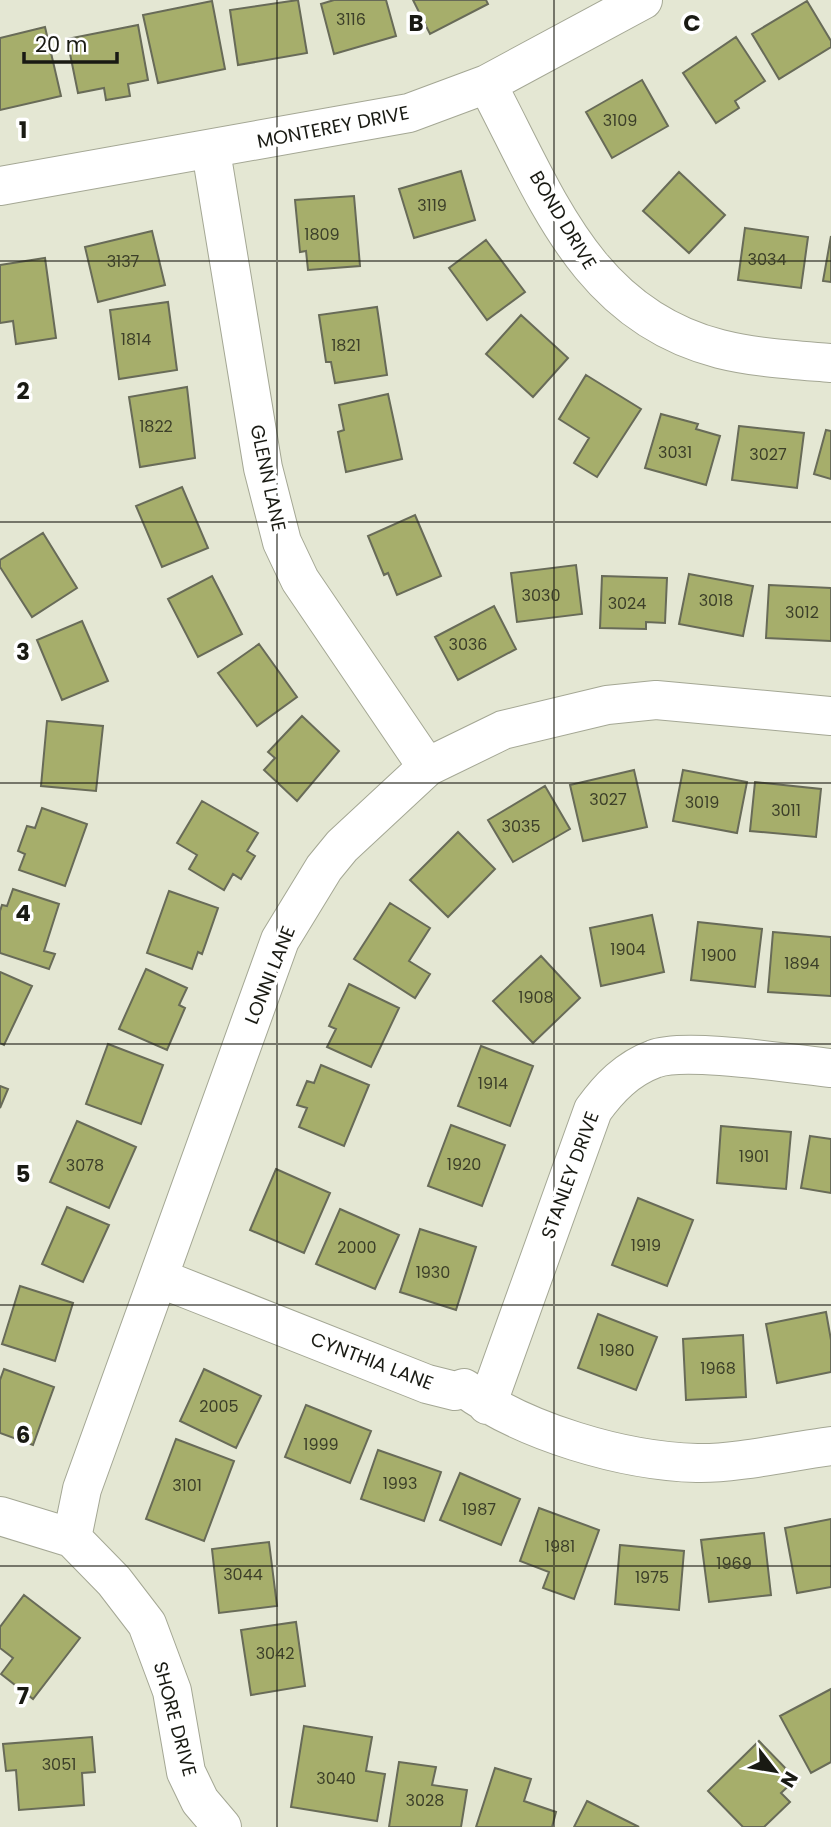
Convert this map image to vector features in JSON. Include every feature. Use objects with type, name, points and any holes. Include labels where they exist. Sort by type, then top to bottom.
[{"type":"street","name":"MONTEREY DRIVE","points":[[0,186],[211,151],[409,113],[487,84],[643,0]]},
{"type":"street","name":"BOND DRIVE","points":[[487,84],[559,221],[598,277],[631,309],[664,329],[718,349],[831,363]]},
{"type":"street","name":"GLENN LANE","points":[[211,151],[263,468],[282,542],[300,580],[427,767]]},
{"type":"street","name":"LONNI LANE","points":[[72,1538],[82,1489],[280,940],[324,868],[342,846],[427,767],[503,730],[607,705],[656,700],[831,716]]},
{"type":"street","name":"STANLEY DRIVE","points":[[487,1405],[593,1110],[610,1087],[655,1058],[682,1054],[831,1068]]},
{"type":"street","name":"CYNTHIA LANE","points":[[159,1278],[427,1384],[455,1391],[464,1388],[487,1405],[542,1428],[612,1452],[698,1463],[831,1446]]},
{"type":"street","name":"SHORE DRIVE","points":[[0,1516],[72,1538],[114,1581],[147,1624],[172,1691],[186,1772],[200,1801],[222,1827]]},
{"type":"building","points":[[298,0],[307,53],[238,65],[230,10]]},
{"type":"building","points":[[334,0],[386,0],[396,36],[334,54],[321,4]]},
{"type":"building","points":[[413,0],[486,0],[488,4],[430,34]]},
{"type":"building","points":[[212,1],[225,69],[158,83],[143,15]]},
{"type":"building","points":[[807,1],[831,41],[831,47],[779,79],[752,34]]},
{"type":"building","points":[[138,25],[148,80],[128,84],[130,96],[106,100],[104,88],[78,93],[67,39]]},
{"type":"building","points":[[45,27],[61,96],[0,110],[0,38]]},
{"type":"building","points":[[736,37],[765,81],[735,101],[739,108],[716,123],[683,73]]},
{"type":"building","points":[[642,80],[668,126],[612,158],[586,112]]},
{"type":"building","points":[[461,171],[475,220],[414,238],[399,189]]},
{"type":"building","points":[[679,172],[725,215],[689,253],[643,211]]},
{"type":"building","points":[[354,196],[360,266],[308,270],[306,251],[300,252],[295,200]]},
{"type":"building","points":[[745,228],[808,237],[801,288],[738,280]]},
{"type":"building","points":[[152,231],[165,285],[98,302],[85,247]]},
{"type":"building","points":[[831,236],[831,282],[823,281]]},
{"type":"building","points":[[486,240],[525,292],[487,320],[449,268]]},
{"type":"building","points":[[45,258],[56,338],[16,344],[13,321],[0,323],[0,265]]},
{"type":"building","points":[[168,302],[177,370],[119,379],[110,310]]},
{"type":"building","points":[[377,307],[387,375],[335,383],[331,362],[326,362],[319,315]]},
{"type":"building","points":[[521,315],[568,358],[533,397],[486,354]]},
{"type":"building","points":[[586,375],[641,409],[597,477],[574,463],[589,438],[559,419]]},
{"type":"building","points":[[187,387],[195,458],[140,467],[129,397]]},
{"type":"building","points":[[388,394],[402,459],[346,472],[338,432],[344,430],[339,405]]},
{"type":"building","points":[[661,414],[698,424],[696,429],[720,436],[706,485],[645,468]]},
{"type":"building","points":[[739,426],[804,433],[797,488],[732,480]]},
{"type":"building","points":[[826,430],[831,431],[831,479],[814,474]]},
{"type":"building","points":[[182,487],[208,548],[162,567],[136,506]]},
{"type":"building","points":[[415,515],[441,576],[397,595],[388,573],[384,575],[368,536]]},
{"type":"building","points":[[43,533],[77,588],[32,617],[0,567],[0,560]]},
{"type":"building","points":[[576,565],[582,614],[517,622],[511,573]]},
{"type":"building","points":[[689,574],[753,586],[743,636],[679,624]]},
{"type":"building","points":[[212,576],[242,634],[198,657],[168,599]]},
{"type":"building","points":[[602,576],[667,578],[665,623],[646,622],[646,629],[600,628]]},
{"type":"building","points":[[769,585],[831,588],[831,641],[766,638]]},
{"type":"building","points":[[494,606],[516,649],[458,680],[435,637]]},
{"type":"building","points":[[82,621],[108,681],[62,700],[37,640]]},
{"type":"building","points":[[259,644],[297,697],[257,726],[218,673]]},
{"type":"building","points":[[302,716],[339,751],[297,801],[264,770],[275,758],[268,752]]},
{"type":"building","points":[[47,721],[103,726],[96,791],[41,786]]},
{"type":"building","points":[[634,770],[647,827],[583,841],[570,785]]},
{"type":"building","points":[[683,770],[747,782],[737,833],[673,821]]},
{"type":"building","points":[[755,782],[821,789],[816,837],[750,831]]},
{"type":"building","points":[[545,786],[570,829],[513,862],[488,820]]},
{"type":"building","points":[[202,801],[258,833],[247,851],[255,856],[241,879],[233,874],[224,890],[189,869],[197,855],[177,843]]},
{"type":"building","points":[[42,808],[87,824],[65,886],[19,870],[25,854],[18,851],[27,826],[35,828]]},
{"type":"building","points":[[458,832],[495,869],[448,917],[410,880]]},
{"type":"building","points":[[13,889],[59,904],[44,951],[55,954],[49,969],[0,953],[0,911],[2,905],[7,906]]},
{"type":"building","points":[[169,891],[218,908],[202,954],[198,952],[192,969],[147,953]]},
{"type":"building","points":[[390,903],[430,928],[409,961],[430,974],[415,998],[354,959]]},
{"type":"building","points":[[652,915],[664,972],[601,986],[590,928]]},
{"type":"building","points":[[698,922],[762,929],[755,987],[691,980]]},
{"type":"building","points":[[773,932],[831,937],[831,996],[768,992]]},
{"type":"building","points":[[541,956],[580,998],[533,1043],[493,1001]]},
{"type":"building","points":[[146,969],[187,988],[179,1005],[185,1008],[167,1050],[119,1029]]},
{"type":"building","points":[[0,972],[32,986],[4,1045],[0,1043]]},
{"type":"building","points":[[349,984],[399,1008],[371,1067],[327,1047],[336,1029],[329,1026]]},
{"type":"building","points":[[108,1044],[163,1065],[141,1124],[86,1104]]},
{"type":"building","points":[[481,1046],[533,1066],[510,1126],[458,1106]]},
{"type":"building","points":[[321,1065],[369,1085],[344,1146],[299,1127],[307,1108],[297,1105],[307,1081],[314,1083]]},
{"type":"building","points":[[0,1086],[8,1089],[0,1108]]},
{"type":"building","points":[[77,1121],[136,1147],[109,1208],[50,1182]]},
{"type":"building","points":[[451,1125],[505,1145],[482,1206],[428,1186]]},
{"type":"building","points":[[721,1126],[791,1132],[786,1189],[717,1183]]},
{"type":"building","points":[[810,1136],[831,1139],[831,1193],[801,1188]]},
{"type":"building","points":[[276,1169],[330,1193],[304,1253],[250,1230]]},
{"type":"building","points":[[638,1198],[693,1220],[667,1286],[612,1265]]},
{"type":"building","points":[[67,1207],[109,1225],[83,1282],[42,1264]]},
{"type":"building","points":[[340,1209],[399,1235],[375,1289],[316,1264]]},
{"type":"building","points":[[420,1229],[476,1247],[456,1310],[400,1292]]},
{"type":"building","points":[[20,1286],[73,1303],[55,1361],[2,1344]]},
{"type":"building","points":[[826,1312],[831,1340],[831,1372],[777,1383],[766,1324]]},
{"type":"building","points":[[598,1314],[657,1337],[636,1390],[578,1368]]},
{"type":"building","points":[[743,1335],[746,1397],[686,1400],[683,1339]]},
{"type":"building","points":[[4,1369],[54,1387],[33,1445],[0,1433],[0,1380]]},
{"type":"building","points":[[204,1369],[261,1396],[236,1448],[180,1421]]},
{"type":"building","points":[[306,1405],[371,1431],[350,1483],[285,1457]]},
{"type":"building","points":[[176,1439],[234,1461],[204,1541],[146,1519]]},
{"type":"building","points":[[378,1450],[441,1472],[424,1521],[361,1499]]},
{"type":"building","points":[[460,1473],[520,1499],[501,1545],[440,1520]]},
{"type":"building","points":[[539,1508],[599,1530],[574,1599],[543,1588],[549,1572],[520,1561]]},
{"type":"building","points":[[831,1519],[831,1587],[797,1593],[785,1528]]},
{"type":"building","points":[[764,1533],[771,1595],[709,1602],[701,1540]]},
{"type":"building","points":[[269,1542],[277,1606],[219,1613],[212,1549]]},
{"type":"building","points":[[620,1545],[684,1551],[679,1610],[615,1604]]},
{"type":"building","points":[[24,1595],[80,1638],[33,1699],[1,1674],[13,1658],[0,1648],[0,1627]]},
{"type":"building","points":[[296,1622],[305,1686],[251,1695],[241,1630]]},
{"type":"building","points":[[831,1689],[831,1762],[811,1773],[780,1716]]},
{"type":"building","points":[[304,1726],[372,1737],[366,1771],[385,1774],[377,1821],[291,1807]]},
{"type":"building","points":[[92,1737],[95,1772],[82,1773],[84,1805],[19,1810],[16,1770],[6,1771],[3,1744]]},
{"type":"building","points":[[759,1741],[796,1779],[781,1793],[790,1802],[764,1827],[743,1827],[708,1791]]},
{"type":"building","points":[[399,1762],[436,1767],[432,1785],[467,1790],[461,1827],[389,1827]]},
{"type":"building","points":[[495,1768],[531,1779],[524,1801],[556,1812],[552,1827],[476,1827]]},
{"type":"building","points":[[587,1801],[639,1827],[574,1827]]}]
